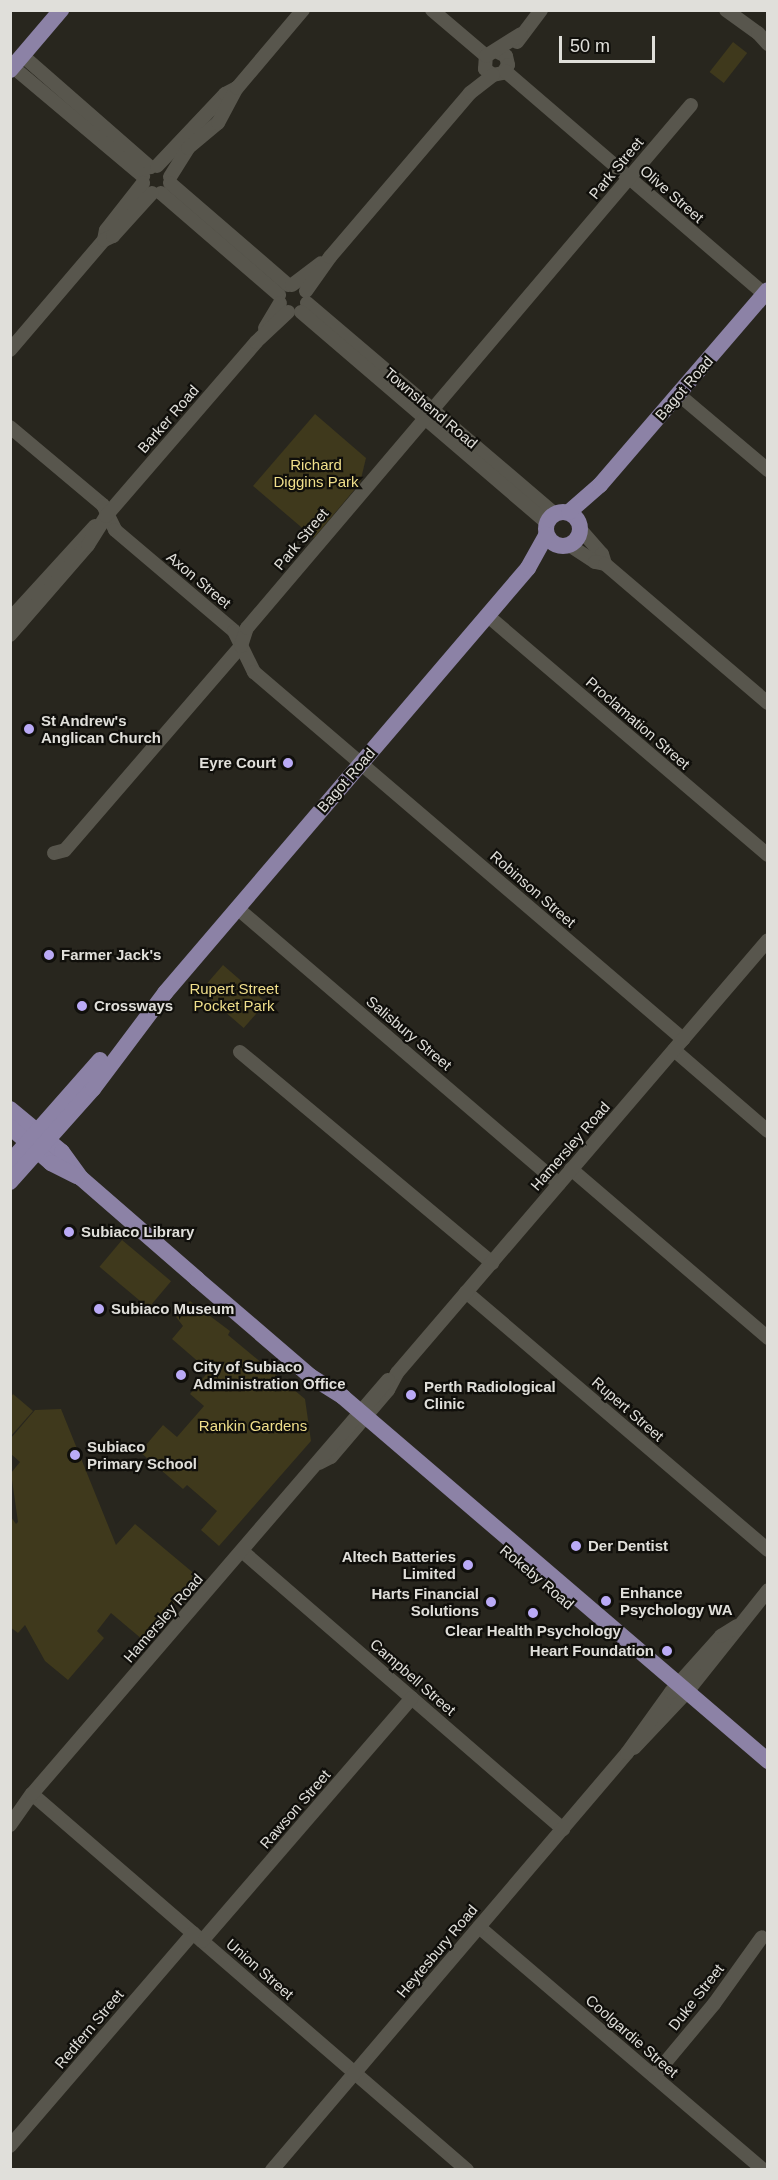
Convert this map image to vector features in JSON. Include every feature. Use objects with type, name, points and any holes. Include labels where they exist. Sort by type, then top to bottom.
[{"type":"main road","points":[[13,60],[61,10]]},
{"type":"main road","name":"Bagot Road","points":[[10,1182],[38,1141],[766,292]]},
{"type":"main road","name":"Rokeby Road","points":[[10,1108],[38,1141],[310,1376],[330,1386],[358,1418],[679,1692],[768,1775]]},
{"type":"main road","name":"Rokeby Road","points":[[10,1127],[38,1141]]},
{"type":"main road","name":"Bagot Road","points":[[10,1162],[38,1141]]},
{"type":"main road","name":"Rokeby Road","points":[[679,1692],[768,1761]]},
{"type":"street","points":[[10,350],[104,240],[113,236],[225,94],[237,88],[303,10]]},
{"type":"street","name":"Olive Street","points":[[432,10],[766,292]]},
{"type":"street","name":"Barker Road","points":[[10,619],[79,540],[106,516],[541,10]]},
{"type":"street","points":[[726,10],[758,33],[768,45]]},
{"type":"street","name":"Townshend Road","points":[[13,60],[768,703]]},
{"type":"street","name":"Park Street","points":[[54,853],[65,850],[241,646],[247,628],[691,105]]},
{"type":"street","points":[[678,394],[768,470]]},
{"type":"street","name":"Axon Street","points":[[10,428],[103,505],[106,516],[115,530],[234,631],[254,672],[361,763]]},
{"type":"street","name":"Barker Road","points":[[10,635],[88,545],[106,516]]},
{"type":"street","name":"Townshend Road","points":[[563,528],[595,562],[605,564]]},
{"type":"street","name":"Proclamation Street","points":[[488,616],[768,855]]},
{"type":"street","name":"Robinson Street","points":[[361,763],[678,1045],[768,1131]]},
{"type":"street","name":"Salisbury Street","points":[[237,908],[559,1184]]},
{"type":"street","name":"Hamersley Road","points":[[10,1825],[32,1794],[242,1551],[319,1463],[331,1457],[381,1384],[397,1373],[768,940]]},
{"type":"street","points":[[240,1052],[492,1263]]},
{"type":"street","points":[[572,1169],[768,1338]]},
{"type":"street","name":"Rupert Street","points":[[466,1292],[768,1550]]},
{"type":"street","name":"Campbell Street","points":[[242,1551],[563,1828]]},
{"type":"street","name":"Heytesbury Road","points":[[272,2169],[627,1753],[647,1738],[721,1636],[736,1626],[768,1590]]},
{"type":"street","name":"Rawson Street","points":[[197,1937],[412,1698]]},
{"type":"street","name":"Hamersley Road","points":[[10,1810],[32,1794]]},
{"type":"street","name":"Union Street","points":[[32,1794],[467,2169]]},
{"type":"street","name":"Coolgardie Street","points":[[479,1927],[764,2169]]},
{"type":"street","name":"Redfern Street","points":[[10,2146],[197,1937]]},
{"type":"street","name":"Duke Street","points":[[654,2076],[714,2004],[762,1937]]},
{"type":"green space","points":[[733,42],[747,53],[724,83],[710,72]]},
{"type":"green space","name":"Richard Diggins Park","points":[[315,414],[366,458],[360,483],[314,538],[253,486]]},
{"type":"green space","name":"Rupert Street Pocket Park","points":[[223,965],[266,1002],[244,1028],[201,991]]},
{"type":"green space","points":[[122,1240],[171,1281],[149,1308],[100,1267]]},
{"type":"green space","name":"Rankin Gardens","points":[[190,1301],[230,1331],[228,1335],[305,1399],[311,1441],[219,1546],[201,1530],[217,1511],[187,1485],[183,1489],[140,1452],[163,1425],[177,1437],[204,1406],[190,1394],[209,1371],[172,1339],[183,1326],[176,1317]]},
{"type":"green space","points":[[13,1394],[33,1411],[11,1436],[11,1397]]},
{"type":"green space","points":[[61,1409],[116,1545],[135,1524],[197,1576],[143,1640],[111,1613],[97,1631],[104,1638],[68,1680],[45,1661],[25,1625],[18,1633],[10,1627],[11,1517],[16,1524],[18,1522],[11,1473],[20,1462],[11,1454],[11,1438],[35,1410]]},
{"type":"place","name":"St Andrew's Anglican Church","points":[[29,729]]},
{"type":"place","name":"Eyre Court","points":[[288,763]]},
{"type":"place","name":"Farmer Jack's","points":[[49,955]]},
{"type":"place","name":"Crossways","points":[[82,1006]]},
{"type":"place","name":"Subiaco Library","points":[[69,1232]]},
{"type":"place","name":"Subiaco Museum","points":[[99,1309]]},
{"type":"place","name":"City of Subiaco Administration Office","points":[[181,1375]]},
{"type":"place","name":"Perth Radiological Clinic","points":[[411,1395]]},
{"type":"place","name":"Subiaco Primary School","points":[[75,1455]]},
{"type":"place","name":"Der Dentist","points":[[576,1546]]},
{"type":"place","name":"Altech Batteries Limited","points":[[468,1565]]},
{"type":"place","name":"Enhance Psychology WA","points":[[606,1601]]},
{"type":"place","name":"Harts Financial Solutions","points":[[491,1602]]},
{"type":"place","name":"Clear Health Psychology","points":[[533,1613]]},
{"type":"place","name":"Heart Foundation","points":[[667,1651]]}]
